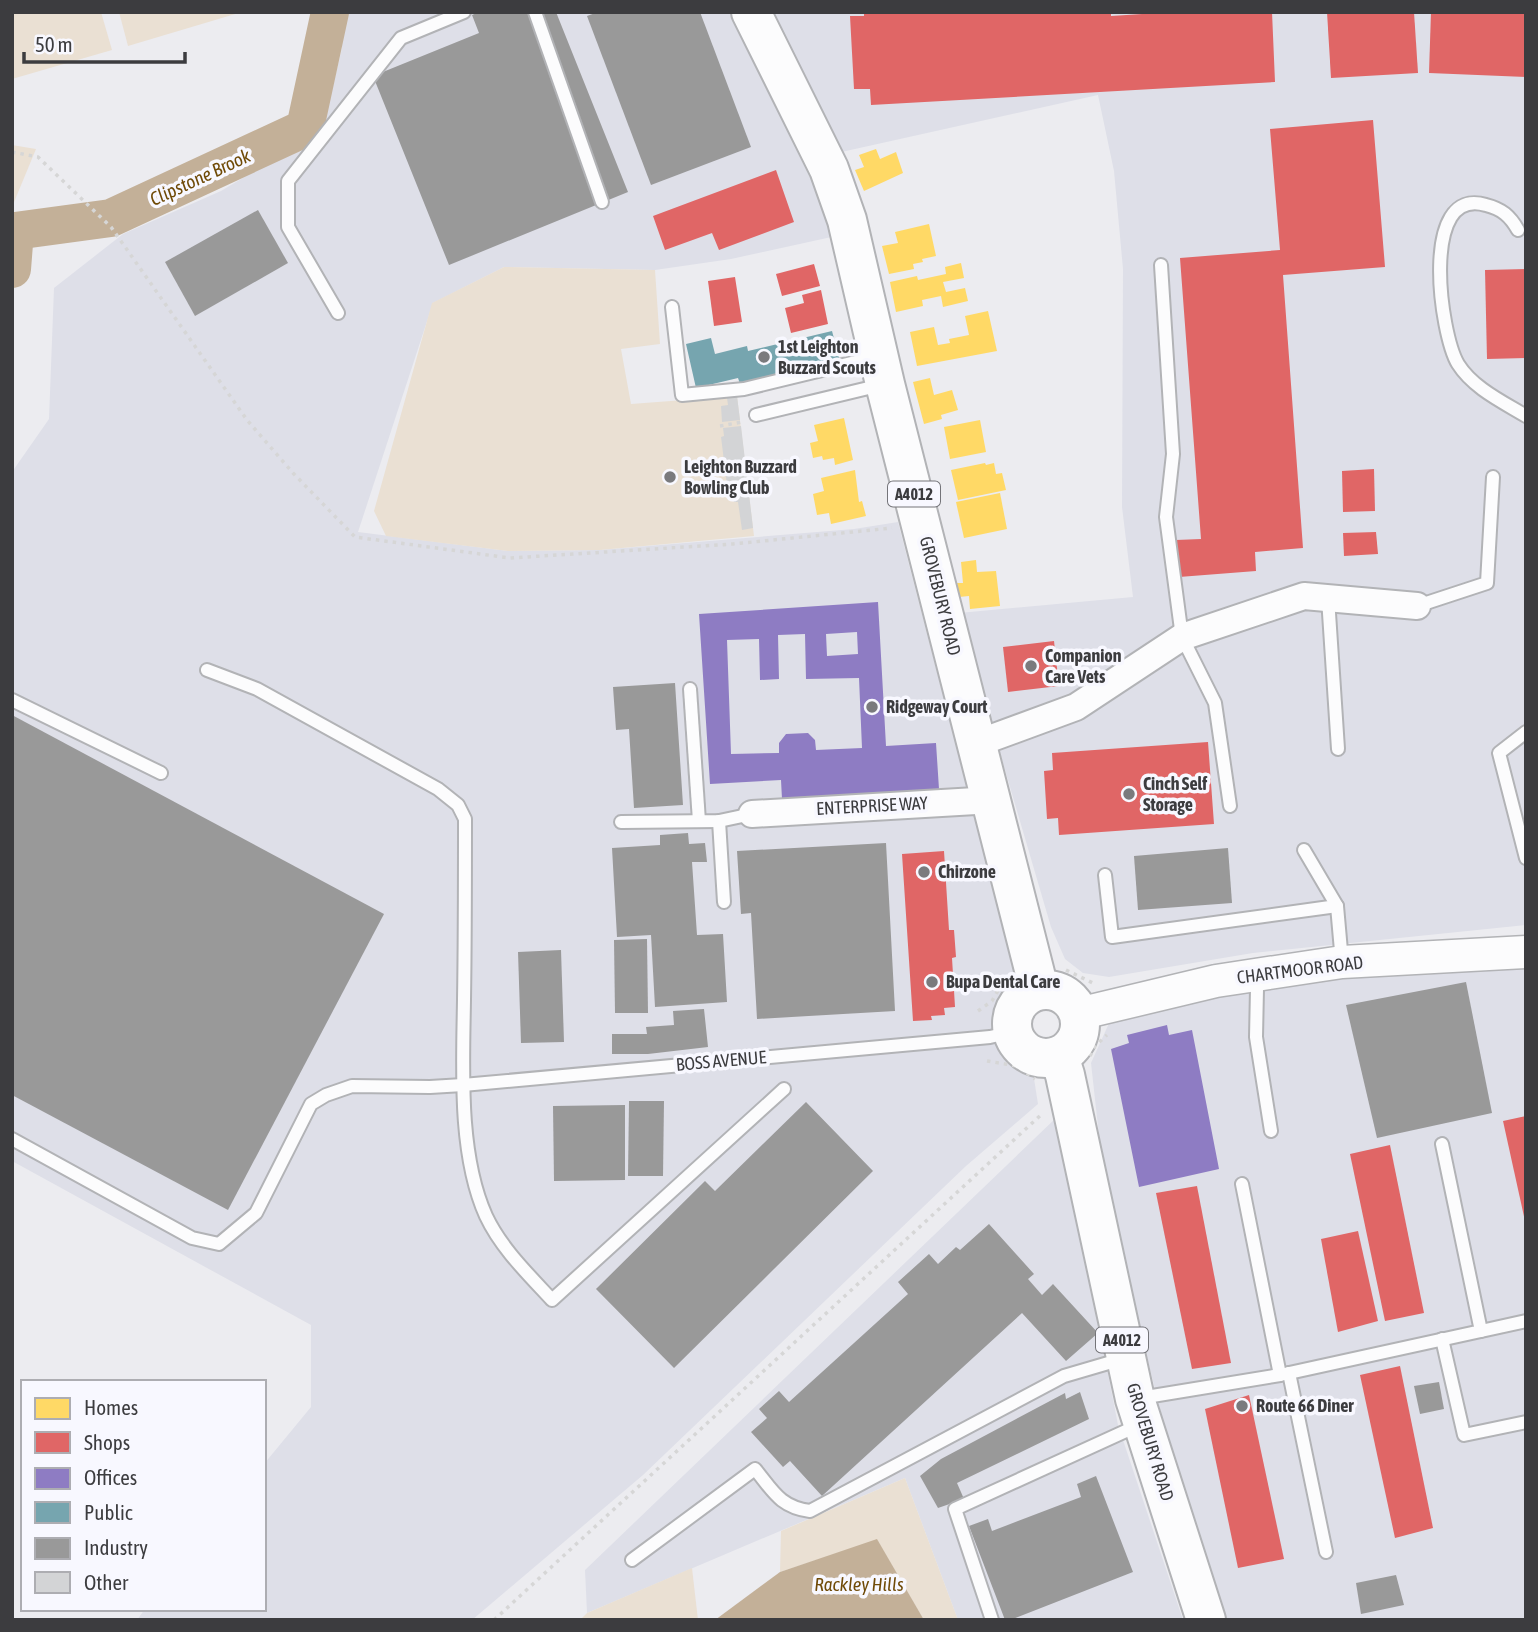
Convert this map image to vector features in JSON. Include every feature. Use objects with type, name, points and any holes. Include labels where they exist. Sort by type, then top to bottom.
[{"type":"main road","name":"GROVEBURY ROAD","points":[[751,12],[829,169],[847,220],[881,370],[993,800],[1039,989]]},
{"type":"main road","points":[[1039,989],[1055,990],[1066,996],[1074,1004],[1078,1014],[1080,1030],[1067,1051],[1062,1069],[1029,1055],[1019,1047],[1012,1032],[1014,1009],[1021,999],[1039,989]]},
{"type":"main road","name":"GROVEBURY ROAD","points":[[1062,1069],[1139,1411],[1206,1620]]},
{"type":"street","points":[[978,743],[1076,707],[1182,637],[1304,596],[1417,606]]},
{"type":"street","name":"ENTERPRISE WAY","points":[[752,814],[993,800]]},
{"type":"street","name":"CHARTMOOR ROAD","points":[[1078,1014],[1216,981],[1342,962],[1526,952]]},
{"type":"lane","points":[[338,313],[288,227],[288,181],[401,38],[464,12]]},
{"type":"lane","points":[[535,12],[602,202]]},
{"type":"lane","points":[[1518,230],[1510,216],[1480,203],[1465,205],[1454,212],[1446,225],[1441,246],[1442,311],[1448,342],[1459,366],[1483,390],[1526,416]]},
{"type":"lane","points":[[1161,265],[1173,454],[1166,517],[1182,637],[1215,704],[1230,806]]},
{"type":"lane","points":[[672,307],[682,395],[881,370]]},
{"type":"lane","points":[[756,415],[881,370]]},
{"type":"lane","points":[[1417,606],[1486,583],[1493,477]]},
{"type":"lane","points":[[1328,598],[1338,749]]},
{"type":"lane","points":[[207,670],[257,689],[438,789],[458,805],[466,819],[463,1085],[468,1148],[486,1215],[497,1237],[552,1300],[783,1089]]},
{"type":"lane","points":[[690,689],[699,821]]},
{"type":"lane","points":[[12,700],[162,773]]},
{"type":"lane","points":[[1525,850],[1499,753],[1526,732]]},
{"type":"lane","points":[[621,822],[719,821],[752,814]]},
{"type":"lane","points":[[719,821],[724,902]]},
{"type":"lane","points":[[1304,850],[1337,906],[1342,962]]},
{"type":"lane","points":[[1105,875],[1112,937],[1337,906]]},
{"type":"lane","points":[[1255,975],[1256,1037],[1271,1131]]},
{"type":"lane","name":"BOSS AVENUE","points":[[12,1139],[192,1238],[219,1244],[256,1213],[311,1104],[326,1095],[352,1086],[463,1085],[990,1037],[1012,1032]]},
{"type":"lane","points":[[1442,1144],[1481,1331]]},
{"type":"lane","points":[[1242,1184],[1326,1552]]},
{"type":"lane","points":[[992,1620],[954,1509],[1139,1411],[1285,1374],[1526,1321]]},
{"type":"lane","points":[[1441,1339],[1464,1436],[1526,1422]]},
{"type":"lane","points":[[632,1560],[755,1469],[783,1503],[810,1511],[1064,1376],[1126,1358]]},
{"type":"path","points":[[12,152],[38,157],[111,227],[247,420],[293,473],[355,537],[510,558],[733,544],[922,525]]},
{"type":"path","points":[[720,426],[740,423]]},
{"type":"path","points":[[987,1061],[1017,1066],[1034,1078],[1062,1069],[1112,1031]]},
{"type":"path","points":[[494,1620],[1047,1110]]},
{"type":"shaded area","points":[[12,12],[101,12],[112,50],[12,79]]},
{"type":"shaded area","points":[[119,12],[242,12],[128,46]]},
{"type":"shaded area","points":[[342,12],[739,12],[768,64],[836,236],[731,259],[655,270],[504,267],[433,303],[358,532],[508,551],[600,550],[854,529],[898,522],[945,703],[984,813],[1018,977],[1038,1104],[966,1166],[643,1475],[472,1620],[137,1620],[144,1611],[266,1611],[266,1462],[311,1407],[311,1325],[12,1161],[12,472],[49,419],[54,288],[123,234],[221,191],[271,161],[307,129],[332,90],[342,48]]},
{"type":"shaded area","points":[[763,12],[1526,12],[1526,925],[1253,953],[1109,977],[1083,973],[1065,959],[1051,927],[959,613],[1133,597],[1122,507],[1123,269],[1114,171],[1098,95],[837,153]]},
{"type":"shaded area","points":[[12,145],[36,149],[12,207]]},
{"type":"shaded area","points":[[504,267],[655,270],[660,344],[621,349],[631,404],[737,396],[754,536],[600,550],[508,551],[386,536],[374,511],[432,303]]},
{"type":"shaded area","points":[[1526,961],[1526,1620],[1224,1620],[1181,1493],[1105,1190],[1091,1063],[1110,1021],[1178,993]]},
{"type":"shaded area","points":[[1058,1116],[1118,1425],[1183,1620],[958,1620],[905,1478],[587,1613],[585,1570]]},
{"type":"shaded area","points":[[905,1478],[958,1620],[924,1620],[877,1540],[780,1572],[781,1531]]},
{"type":"shaded area","points":[[692,1568],[698,1620],[580,1620],[587,1613]]},
{"type":"water","name":"Rackley Hills","points":[[877,1539],[924,1620],[715,1620],[780,1572]]},
{"type":"building: Homes","points":[[876,149],[880,159],[896,152],[903,173],[864,191],[855,170],[864,167],[859,155]]},
{"type":"building: Homes","points":[[929,224],[936,256],[913,264],[914,269],[889,274],[882,246],[898,243],[895,232]]},
{"type":"building: Homes","points":[[961,263],[964,278],[943,282],[946,292],[965,288],[968,301],[943,307],[941,296],[922,300],[923,306],[896,312],[890,282],[917,276],[918,280],[946,274],[945,267]]},
{"type":"building: Homes","points":[[988,311],[997,351],[917,366],[910,332],[934,327],[938,345],[950,343],[949,339],[969,335],[965,316]]},
{"type":"building: Homes","points":[[930,378],[934,395],[952,390],[958,410],[941,415],[942,419],[924,424],[913,382]]},
{"type":"building: Homes","points":[[844,418],[853,460],[835,465],[834,458],[813,458],[810,443],[818,441],[814,425]]},
{"type":"building: Homes","points":[[980,420],[986,452],[950,459],[944,427]]},
{"type":"building: Homes","points":[[994,463],[996,474],[1002,473],[1006,490],[958,500],[951,470]]},
{"type":"building: Homes","points":[[855,470],[859,502],[862,501],[866,516],[831,524],[829,513],[817,515],[813,494],[824,491],[821,478]]},
{"type":"building: Homes","points":[[1000,493],[1007,529],[964,538],[956,502]]},
{"type":"building: Homes","points":[[976,560],[977,572],[996,571],[1000,606],[970,609],[969,596],[959,597],[957,583],[963,583],[961,562]]},
{"type":"building: Shops","points":[[864,12],[1111,12],[1111,16],[1173,12],[1272,12],[1275,82],[871,105],[870,89],[854,89],[850,16],[864,16]]},
{"type":"building: Shops","points":[[1327,12],[1414,12],[1418,73],[1331,78]]},
{"type":"building: Shops","points":[[1431,12],[1526,12],[1526,77],[1429,73]]},
{"type":"building: Shops","points":[[1373,120],[1385,267],[1283,275],[1303,548],[1255,552],[1256,571],[1179,577],[1176,540],[1201,539],[1180,258],[1280,250],[1270,129]]},
{"type":"building: Shops","points":[[776,170],[794,222],[719,250],[712,233],[665,250],[653,216]]},
{"type":"building: Shops","points":[[814,264],[820,286],[782,296],[776,274]]},
{"type":"building: Shops","points":[[1526,269],[1526,358],[1487,359],[1485,270]]},
{"type":"building: Shops","points":[[735,277],[742,322],[714,326],[708,281]]},
{"type":"building: Shops","points":[[821,290],[828,324],[791,333],[785,308],[804,303],[802,295]]},
{"type":"building: Shops","points":[[1374,469],[1375,511],[1343,512],[1342,471]]},
{"type":"building: Shops","points":[[1376,532],[1378,554],[1344,556],[1343,533]]},
{"type":"building: Shops","name":"Companion Care Vets","points":[[1054,641],[1059,686],[1008,692],[1003,647]]},
{"type":"building: Shops","name":"Cinch Self Storage","points":[[1208,742],[1214,824],[1059,835],[1058,818],[1047,819],[1044,771],[1053,770],[1052,753]]},
{"type":"building: Shops","points":[[944,851],[949,930],[954,930],[956,957],[952,958],[955,1007],[944,1008],[945,1015],[931,1016],[932,1020],[913,1021],[902,854]]},
{"type":"building: Shops","points":[[1526,1116],[1526,1220],[1525,1221],[1503,1121]]},
{"type":"building: Shops","points":[[1390,1145],[1424,1313],[1385,1321],[1350,1154]]},
{"type":"building: Shops","points":[[1197,1186],[1231,1363],[1192,1369],[1156,1193]]},
{"type":"building: Shops","points":[[1358,1231],[1378,1321],[1338,1332],[1321,1239]]},
{"type":"building: Shops","points":[[1400,1366],[1433,1528],[1395,1538],[1360,1375]]},
{"type":"building: Shops","points":[[1249,1395],[1284,1559],[1238,1568],[1205,1409]]},
{"type":"building: Offices","name":"Ridgeway Court","points":[[878,602],[886,746],[936,743],[939,789],[782,799],[781,780],[710,784],[699,614]],"holes":[[[857,632],[858,654],[827,656],[826,634]],[[805,634],[806,679],[859,678],[862,748],[816,750],[815,740],[808,733],[786,734],[779,743],[779,753],[731,754],[727,640],[759,639],[760,680],[779,679],[778,635]]]},
{"type":"building: Offices","points":[[1167,1025],[1169,1035],[1192,1030],[1219,1169],[1139,1187],[1111,1049],[1129,1043],[1127,1035]]},
{"type":"building: Public","name":"1st Leighton Buzzard Scouts","points":[[832,331],[840,361],[740,384],[738,378],[696,388],[686,344],[711,338],[715,354],[747,346],[748,351]]},
{"type":"building: Industry","points":[[479,12],[556,12],[628,192],[449,265],[373,76],[479,33],[472,15]]},
{"type":"building: Industry","points":[[598,12],[700,12],[751,147],[651,185],[587,16]]},
{"type":"building: Industry","points":[[258,210],[288,263],[195,316],[165,262]]},
{"type":"building: Industry","points":[[675,683],[683,805],[634,808],[629,729],[616,730],[613,687]]},
{"type":"building: Industry","points":[[12,715],[384,914],[228,1210],[12,1095]]},
{"type":"building: Industry","points":[[688,833],[689,844],[705,843],[707,862],[692,862],[697,935],[723,934],[727,1002],[655,1007],[651,935],[617,937],[612,848],[660,845],[660,835]]},
{"type":"building: Industry","points":[[886,843],[895,1011],[757,1019],[751,913],[741,914],[737,851]]},
{"type":"building: Industry","points":[[1228,848],[1232,903],[1138,910],[1134,856]]},
{"type":"building: Industry","points":[[647,939],[648,1013],[615,1013],[614,940]]},
{"type":"building: Industry","points":[[561,950],[564,1042],[521,1043],[518,952]]},
{"type":"building: Industry","points":[[1466,982],[1492,1113],[1377,1138],[1346,1005]]},
{"type":"building: Industry","points":[[704,1009],[708,1047],[648,1054],[612,1054],[612,1034],[647,1034],[646,1027],[674,1025],[673,1011]]},
{"type":"building: Industry","points":[[629,1101],[664,1101],[663,1176],[628,1176]]},
{"type":"building: Industry","points":[[806,1102],[873,1171],[674,1368],[596,1289],[705,1181],[715,1191]]},
{"type":"building: Industry","points":[[625,1105],[625,1180],[554,1181],[553,1106]]},
{"type":"building: Industry","points":[[989,1224],[1034,1274],[1028,1279],[1042,1295],[1053,1284],[1098,1333],[1066,1361],[1022,1313],[822,1496],[790,1461],[783,1467],[751,1432],[767,1418],[759,1409],[779,1391],[789,1402],[908,1294],[898,1282],[929,1254],[938,1264],[956,1247],[960,1250]]},
{"type":"building: Industry","points":[[1439,1382],[1444,1409],[1420,1414],[1414,1386]]},
{"type":"building: Industry","points":[[1080,1392],[1089,1419],[957,1483],[964,1499],[938,1508],[920,1476],[941,1459],[1065,1393],[1066,1399]]},
{"type":"building: Industry","points":[[1096,1476],[1133,1572],[1005,1620],[969,1526],[988,1519],[992,1531],[1081,1497],[1077,1484]]},
{"type":"building: Industry","points":[[1396,1575],[1404,1605],[1361,1614],[1356,1583]]},
{"type":"building: Other","points":[[737,396],[740,420],[722,422],[721,406],[728,405],[727,398]]},
{"type":"building: Other","points":[[741,426],[753,528],[742,530],[738,502],[734,502],[733,492],[728,493],[721,437],[724,436],[723,428]]},
{"type":"waterway","name":"Clipstone Brook","points":[[12,269],[15,231],[111,218],[305,128],[330,12]]},
{"type":"place","name":"1st Leighton Buzzard Scouts","points":[[764,357]]},
{"type":"place","name":"Leighton Buzzard Bowling Club","points":[[670,477]]},
{"type":"place","name":"Companion Care Vets","points":[[1031,666]]},
{"type":"place","name":"Ridgeway Court","points":[[872,707]]},
{"type":"place","name":"Cinch Self Storage","points":[[1129,794]]},
{"type":"place","name":"Chirzone","points":[[924,872]]},
{"type":"place","name":"Bupa Dental Care","points":[[932,982]]},
{"type":"place","name":"Route 66 Diner","points":[[1242,1406]]}]
